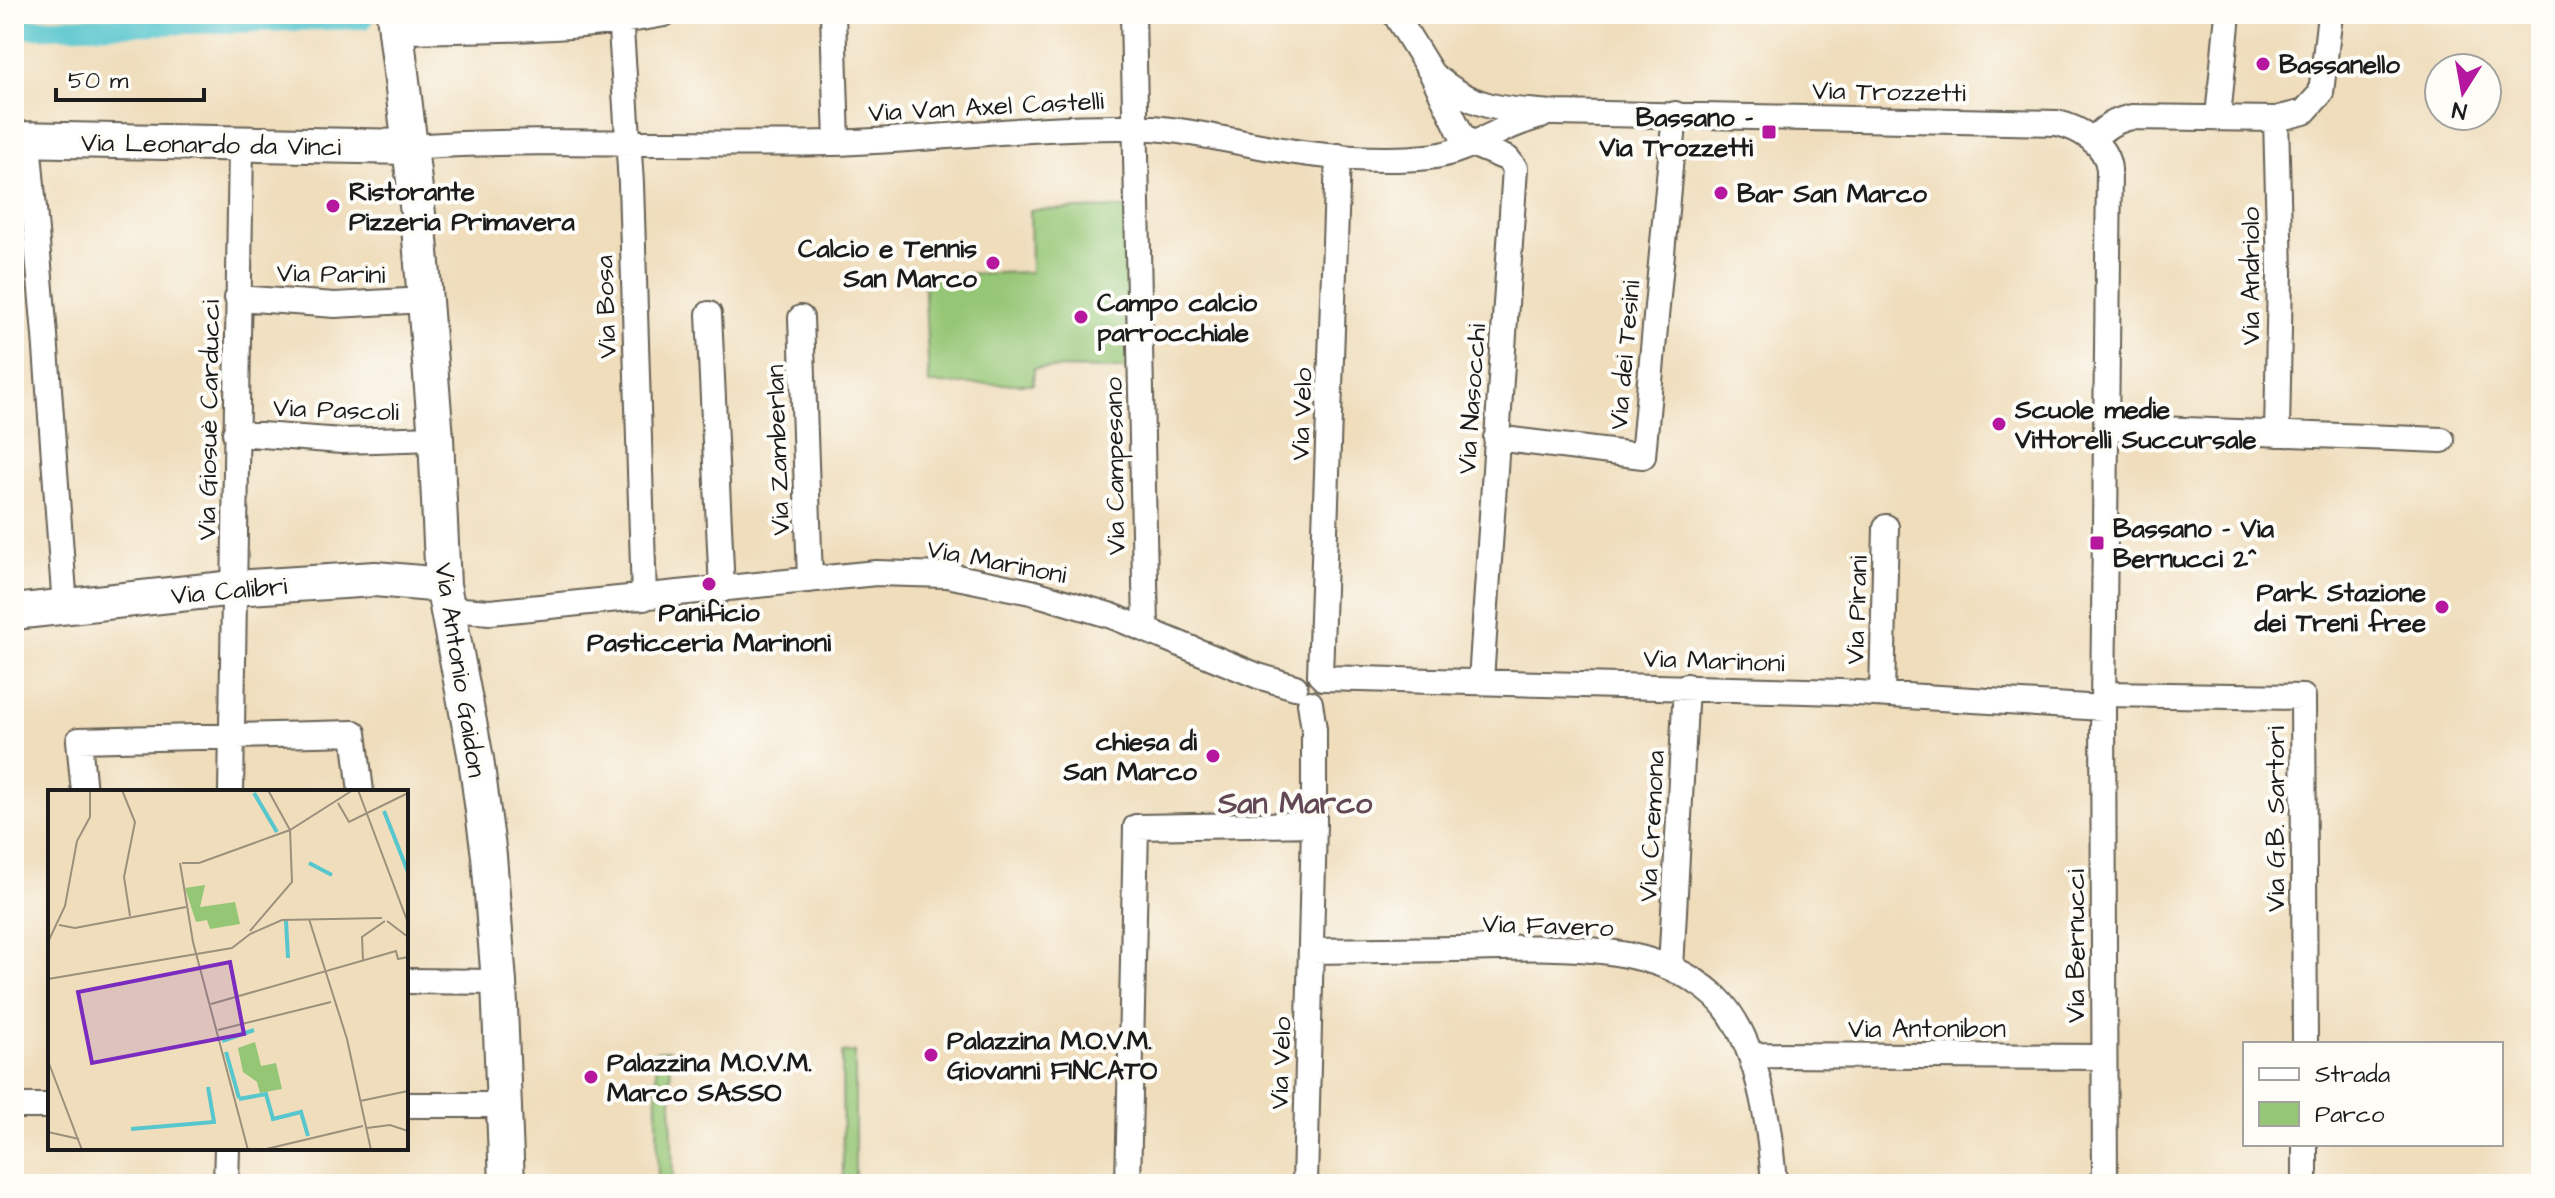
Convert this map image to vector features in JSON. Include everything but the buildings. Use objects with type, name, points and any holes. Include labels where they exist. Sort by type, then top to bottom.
[{"type":"street","points":[[395,23],[539,28],[664,14]]},
{"type":"street","points":[[833,14],[837,143]]},
{"type":"street","name":"Via Campesano","points":[[1133,14],[1146,628]]},
{"type":"street","name":"Via Trozzetti","points":[[1395,14],[1432,74],[1462,136],[1474,145]]},
{"type":"street","points":[[2218,117],[2228,14]]},
{"type":"street","points":[[2093,141],[2105,127],[2121,119],[2276,119],[2304,112],[2321,93],[2330,14]]},
{"type":"street","name":"Via Bosa","points":[[620,18],[629,142],[644,598]]},
{"type":"street","name":"Via Antonio Gaidon","points":[[395,23],[418,214],[446,597],[476,759],[489,856],[499,982],[507,1184]]},
{"type":"street","name":"Via Trozzetti","points":[[1432,74],[1454,92],[1475,103],[1497,109],[1555,113],[2057,123],[2093,141]]},
{"type":"street","name":"Via Van Axel Castelli","points":[[409,147],[629,142],[728,145],[837,143],[1080,127],[1133,127],[1177,129],[1268,148],[1338,156],[1418,158],[1474,145],[1525,119],[1555,113]]},
{"type":"street","name":"Via dei Tesini","points":[[1496,438],[1643,456],[1675,114]]},
{"type":"street","name":"Via Andriolo","points":[[2276,119],[2280,273],[2277,434]]},
{"type":"street","points":[[21,139],[45,335],[65,607]]},
{"type":"street","name":"Via Leonardo da Vinci","points":[[21,139],[409,147]]},
{"type":"street","name":"Via Bernucci","points":[[2093,141],[2104,153],[2109,169],[2104,701],[2105,1184]]},
{"type":"street","name":"Via Giosuè Carducci","points":[[231,790],[241,144]]},
{"type":"street","name":"Via Nasocchi","points":[[1474,145],[1508,159],[1513,163],[1515,174],[1481,681]]},
{"type":"street","name":"Via Velo","points":[[1322,676],[1338,156]]},
{"type":"street","name":"Via Parini","points":[[237,298],[335,305],[425,300]]},
{"type":"street","points":[[709,314],[722,590]]},
{"type":"street","name":"Via Zamberlan","points":[[801,318],[810,580]]},
{"type":"street","points":[[2107,427],[2442,440]]},
{"type":"street","name":"Via Pascoli","points":[[235,433],[342,441],[436,438]]},
{"type":"street","name":"Via Pirani","points":[[1882,694],[1886,527]]},
{"type":"street","name":"Via Marinoni","points":[[446,597],[490,612],[876,573],[947,575],[1075,604],[1146,628],[1303,695]]},
{"type":"street","name":"Via Calibri","points":[[14,612],[234,588],[375,579],[446,597]]},
{"type":"street","points":[[1303,695],[1298,678],[1306,673],[1322,676]]},
{"type":"street","name":"Via Marinoni","points":[[1322,676],[2104,701]]},
{"type":"street","name":"Via Cremona","points":[[1671,968],[1686,686]]},
{"type":"street","name":"Via Velo","points":[[1303,695],[1314,729],[1305,1184]]},
{"type":"street","name":"Via G.B. Sartori","points":[[2104,701],[2303,697],[2305,1042]]},
{"type":"street","points":[[84,790],[79,740],[354,733],[361,790]]},
{"type":"street","points":[[1128,1184],[1136,827],[1314,824]]},
{"type":"street","name":"Via Favero","points":[[1311,951],[1567,948],[1623,955],[1671,968],[1716,997],[1745,1039],[1764,1107],[1774,1184]]},
{"type":"street","points":[[408,981],[499,982]]},
{"type":"street","name":"Via Antonibon","points":[[1751,1055],[2103,1057]]},
{"type":"street","points":[[408,1105],[503,1105]]},
{"type":"street","points":[[14,1106],[48,1106]]},
{"type":"street","points":[[2305,1146],[2305,1184]]},
{"type":"street","points":[[226,1184],[227,1150]]},
{"type":"green space","points":[[1126,208],[1132,363],[1126,369],[1034,368],[1033,384],[929,384],[924,275],[1031,272],[1030,210]]},
{"type":"green space","points":[[670,1050],[673,1184],[658,1184],[656,1051]]},
{"type":"green space","points":[[855,1052],[855,1184],[843,1184],[842,1053]]},
{"type":"waterway","points":[[14,29],[363,19],[367,14]]},
{"type":"place","name":"Bassanello","points":[[2263,64]]},
{"type":"place","name":"Bassano - Via Trozzetti","points":[[1769,132]]},
{"type":"place","name":"Bar San Marco","points":[[1721,193]]},
{"type":"place","name":"Ristorante Pizzeria Primavera","points":[[333,206]]},
{"type":"place","name":"Calcio e Tennis San Marco","points":[[993,263]]},
{"type":"place","name":"Campo calcio parrocchiale","points":[[1081,317]]},
{"type":"place","name":"Scuole medie Vittorelli Succursale","points":[[1999,424]]},
{"type":"place","name":"Bassano - Via Bernucci 2^","points":[[2097,543]]},
{"type":"place","name":"Panificio Pasticceria Marinoni","points":[[709,584]]},
{"type":"place","name":"Park Stazione dei Treni free","points":[[2442,607]]},
{"type":"place","name":"chiesa di San Marco","points":[[1213,756]]},
{"type":"place","name":"Palazzina M.O.V.M. Giovanni FINCATO","points":[[931,1055]]},
{"type":"place","name":"Palazzina M.O.V.M. Marco SASSO","points":[[591,1077]]},
{"type":"district","name":"San Marco","points":[[1295,803]]}]
